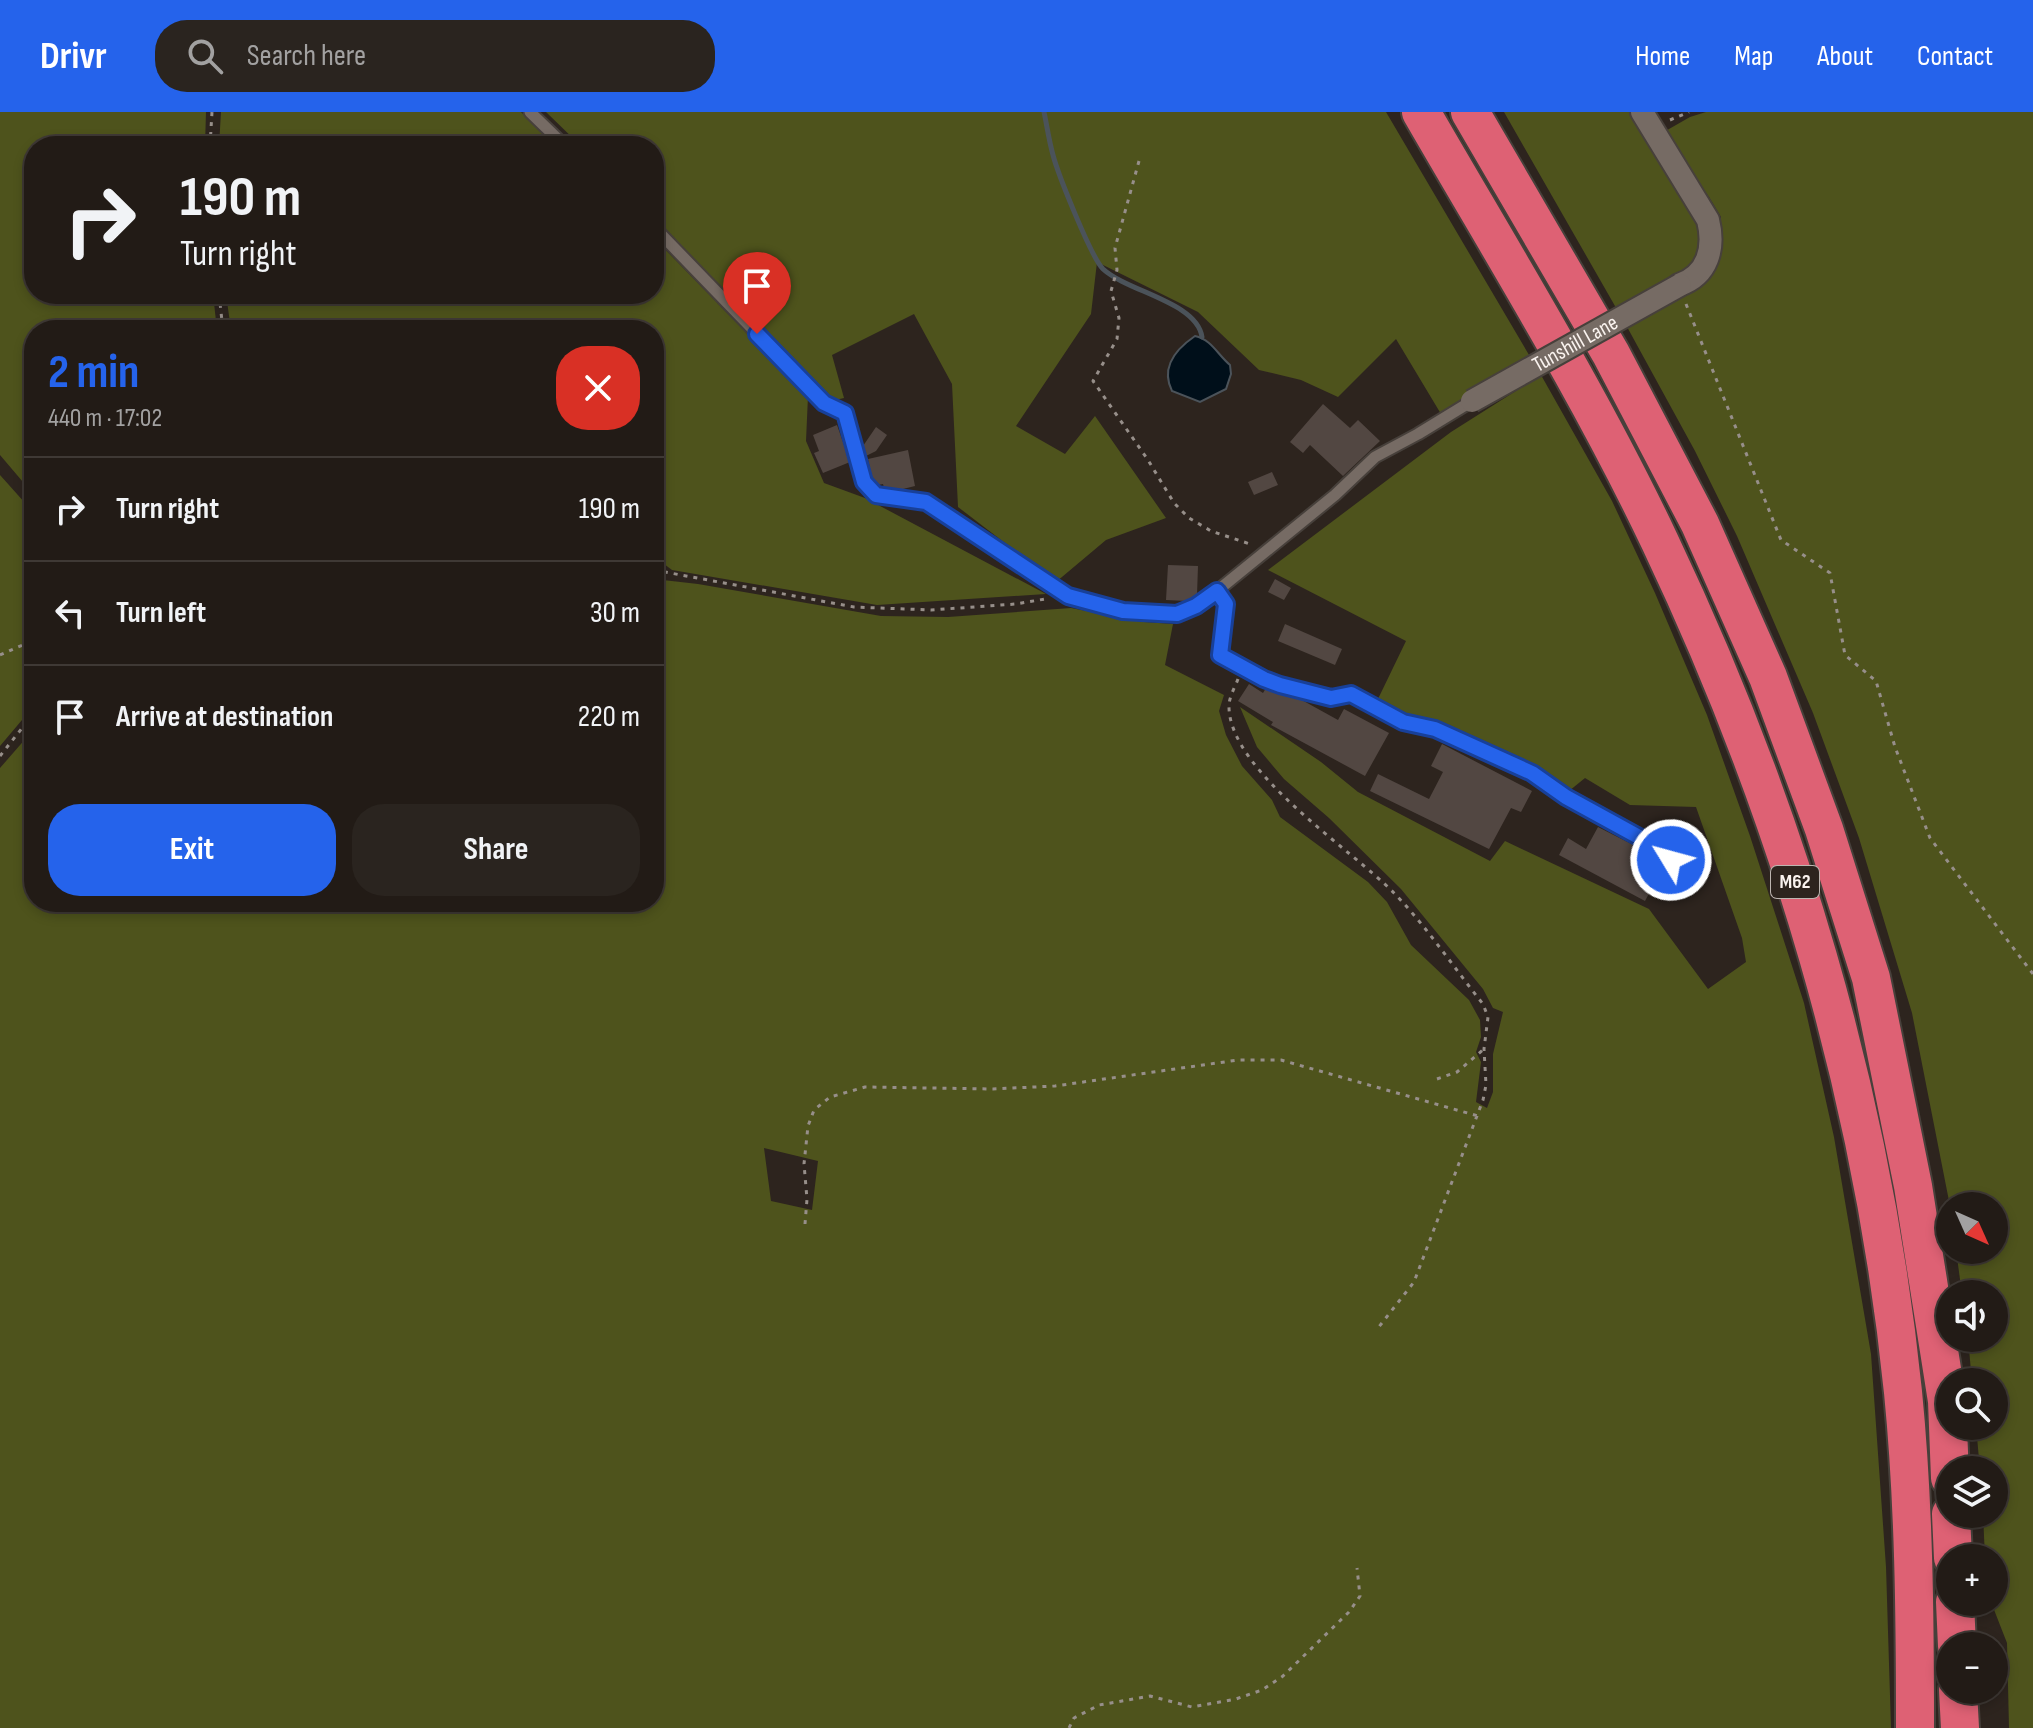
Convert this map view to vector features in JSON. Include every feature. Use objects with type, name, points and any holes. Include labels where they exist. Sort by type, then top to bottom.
[{"type":"highway","name":"M62","points":[[1421,112],[1574,375],[1660,541],[1719,676],[1776,825],[1830,991],[1876,1197],[1903,1393],[1915,1589],[1915,1728]]},
{"type":"highway","name":"M62","points":[[1470,112],[1611,354],[1700,524],[1768,677],[1824,829],[1871,978],[1913,1186],[1947,1401],[1949,1456]]},
{"type":"highway","points":[[1959,1704],[1960,1728]]},
{"type":"street","name":"Tunshill Lane","points":[[1472,401],[1693,280],[1702,271],[1712,237],[1708,220],[1642,112]]},
{"type":"lane","points":[[530,112],[555,136]]},
{"type":"lane","points":[[664,237],[824,403],[845,413],[864,482],[876,495],[926,502],[1068,596],[1123,611],[1177,614],[1196,606],[1335,495],[1375,457],[1472,401]]},
{"type":"lane","points":[[1217,591],[1226,604],[1220,655],[1272,682],[1331,698],[1351,694],[1403,722],[1435,729],[1486,751],[1532,773],[1566,797],[1646,840],[1671,860]]},
{"type":"path","points":[[211,136],[212,112]]},
{"type":"path","points":[[1139,161],[1115,248],[1117,270],[1111,291],[1119,318],[1117,339],[1093,381],[1174,503],[1189,518],[1211,531],[1268,550]]},
{"type":"path","points":[[1680,285],[1781,540],[1830,573],[1845,655],[1876,681],[1895,747],[1930,838],[2033,974]]},
{"type":"path","points":[[664,572],[854,607],[931,610],[1016,604],[1068,596]]},
{"type":"path","points":[[0,655],[24,644]]},
{"type":"path","points":[[1241,667],[1228,707],[1248,757],[1273,785],[1395,894],[1483,1004],[1488,1017],[1484,1049],[1486,1085],[1478,1116],[1414,1282],[1378,1328]]},
{"type":"path","points":[[0,756],[24,726]]},
{"type":"path","points":[[1437,1079],[1457,1072],[1484,1049]]},
{"type":"path","points":[[805,1224],[807,1199],[804,1164],[808,1126],[814,1110],[830,1097],[865,1087],[993,1089],[1055,1086],[1238,1060],[1281,1060],[1478,1116]]},
{"type":"path","points":[[1069,1728],[1074,1718],[1099,1705],[1150,1696],[1192,1707],[1236,1699],[1262,1690],[1283,1676],[1349,1612],[1360,1596],[1357,1568]]},
{"type":"green space","points":[[0,112],[206,112],[205,136],[24,136],[24,304],[214,304],[216,320],[24,320],[24,483],[0,455]]},
{"type":"green space","points":[[221,112],[521,112],[545,136],[220,136]]},
{"type":"green space","points":[[546,112],[1386,112],[1532,360],[1441,414],[1396,339],[1338,397],[1301,380],[1259,370],[1198,312],[1097,262],[1091,314],[1016,426],[1065,454],[1095,416],[1166,518],[1106,540],[1056,582],[958,507],[952,384],[914,314],[832,355],[844,398],[831,401],[664,227],[664,136],[571,136]]},
{"type":"green space","points":[[1504,112],[1633,112],[1703,219],[1699,262],[1619,313]]},
{"type":"green space","points":[[1706,112],[2033,112],[2033,1728],[2009,1728],[2008,1632],[2003,1632],[1996,1616],[2008,1616],[2008,1544],[1984,1544],[1984,1528],[2008,1528],[2008,1456],[1979,1456],[1977,1440],[2008,1440],[2008,1368],[1971,1368],[1969,1352],[2008,1352],[2008,1280],[1960,1280],[1958,1264],[2008,1264],[2008,1192],[1947,1192],[1912,1013],[1859,838],[1813,713],[1737,536],[1695,451],[1626,325],[1721,250],[1721,217],[1662,133]]},
{"type":"green space","points":[[664,248],[808,396],[806,441],[824,483],[865,498],[1046,594],[877,605],[672,570],[664,564],[664,320],[230,320],[227,304],[664,304]]},
{"type":"green space","points":[[1541,375],[1612,501],[1707,715],[1804,1003],[1834,1137],[1871,1354],[1886,1567],[1891,1728],[0,1728],[0,768],[24,740],[24,912],[664,912],[664,580],[881,616],[948,617],[1071,608],[1144,622],[1173,624],[1165,665],[1224,695],[1219,711],[1226,735],[1242,766],[1272,800],[1280,817],[1368,882],[1387,902],[1411,945],[1469,1000],[1480,1020],[1481,1037],[1476,1052],[1481,1062],[1476,1102],[1487,1108],[1493,1092],[1493,1054],[1503,1012],[1493,1008],[1483,989],[1401,889],[1329,818],[1284,779],[1257,747],[1240,707],[1321,762],[1358,792],[1490,861],[1505,841],[1649,909],[1708,989],[1746,962],[1742,938],[1696,807],[1630,805],[1585,778],[1569,791],[1477,741],[1377,701],[1406,641],[1268,570],[1451,432]],"holes":[[[764,1148],[818,1161],[812,1210],[771,1201]]]},
{"type":"green space","points":[[0,475],[24,502],[24,709],[22,720],[0,746]]},
{"type":"water","points":[[1195,336],[1214,348],[1230,365],[1231,374],[1226,389],[1200,402],[1172,391],[1168,374],[1176,353]]},
{"type":"building","points":[[1323,404],[1350,428],[1358,420],[1380,441],[1343,476],[1310,445],[1303,453],[1290,442]]},
{"type":"building","points":[[837,425],[850,462],[823,473],[814,453],[819,451],[813,435]]},
{"type":"building","points":[[876,427],[887,435],[876,451],[866,456],[863,446]]},
{"type":"building","points":[[908,450],[915,486],[899,490],[878,485],[872,478],[868,459]]},
{"type":"building","points":[[1272,472],[1278,485],[1254,495],[1248,482]]},
{"type":"building","points":[[1168,565],[1198,566],[1197,595],[1187,601],[1166,600]]},
{"type":"building","points":[[1275,579],[1291,588],[1284,600],[1268,592]]},
{"type":"building","points":[[1285,624],[1342,649],[1335,665],[1278,641]]},
{"type":"building","points":[[1249,684],[1263,693],[1266,688],[1300,699],[1338,720],[1344,709],[1389,733],[1365,776],[1271,725],[1273,722],[1238,701]]},
{"type":"building","points":[[1442,744],[1532,791],[1521,812],[1511,808],[1489,849],[1370,791],[1378,774],[1429,799],[1443,772],[1431,766]]},
{"type":"building","points":[[1598,827],[1653,855],[1642,877],[1654,884],[1645,901],[1559,855],[1568,838],[1586,849]]},
{"type":"waterway","points":[[1044,112],[1056,165],[1075,215],[1103,269],[1175,306],[1197,325],[1202,337]]},
{"type":"route","points":[[757,334],[824,403],[845,413],[864,482],[876,495],[926,502],[1068,596],[1123,611],[1177,614],[1196,606],[1217,591],[1226,604],[1220,655],[1280,685],[1331,698],[1351,694],[1403,722],[1435,729],[1486,751],[1532,773],[1566,797],[1646,840],[1671,860]]}]
